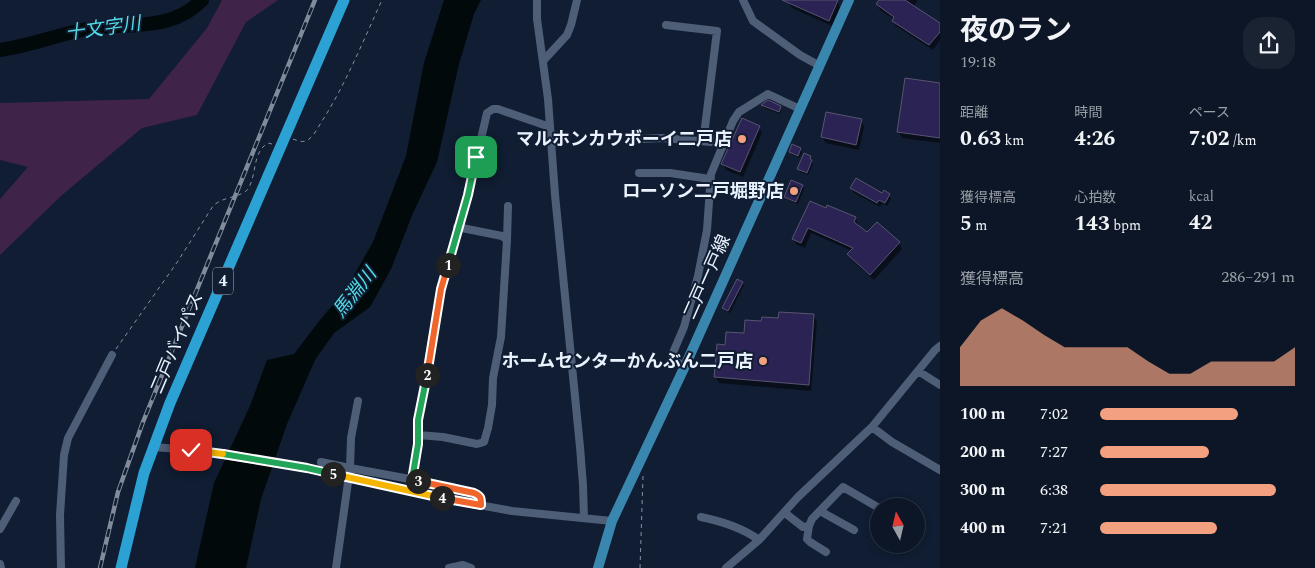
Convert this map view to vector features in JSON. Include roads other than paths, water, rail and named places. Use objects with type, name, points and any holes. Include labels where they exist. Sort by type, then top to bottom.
[{"type":"highway","name":"二戸バイパス","points":[[121,568],[144,473],[170,404],[344,0]]},
{"type":"main road","name":"二戸一戸線","points":[[598,568],[612,521],[685,366],[848,0]]},
{"type":"street","points":[[537,0],[537,19],[550,127],[582,476],[584,518]]},
{"type":"street","points":[[543,61],[567,35],[577,0]]},
{"type":"street","points":[[743,0],[753,21],[800,56],[820,66]]},
{"type":"street","points":[[666,25],[717,31],[705,127],[706,136],[722,148]]},
{"type":"street","points":[[685,366],[675,361],[672,355],[684,327],[698,276],[706,230],[710,178],[733,121],[739,112],[768,94],[800,110]]},
{"type":"street","points":[[412,480],[418,420],[441,289],[457,227],[468,195],[487,113],[493,109],[498,109],[550,127]]},
{"type":"street","points":[[641,139],[662,138],[712,142]]},
{"type":"street","points":[[639,173],[670,173],[710,178]]},
{"type":"street","points":[[418,435],[442,437],[477,444],[484,442],[488,428],[493,378],[501,337],[508,206]]},
{"type":"street","points":[[457,227],[502,236],[507,240]]},
{"type":"street","points":[[726,568],[759,540],[798,497],[872,427],[940,346]]},
{"type":"street","points":[[61,568],[60,525],[64,455],[68,438],[112,355]]},
{"type":"street","points":[[918,371],[940,385]]},
{"type":"street","points":[[336,568],[350,468],[351,438],[358,401]]},
{"type":"street","points":[[872,427],[892,442],[940,470]]},
{"type":"street","points":[[154,447],[191,450],[307,468],[457,502],[512,511],[612,521]]},
{"type":"street","points":[[321,462],[474,493],[481,498],[481,505]]},
{"type":"street","points":[[826,552],[807,538],[812,519],[843,487],[870,503]]},
{"type":"street","points":[[0,529],[16,501]]},
{"type":"street","points":[[820,511],[854,530]]},
{"type":"street","points":[[785,513],[803,527],[809,526]]},
{"type":"street","points":[[701,517],[752,535],[759,540]]},
{"type":"street","points":[[0,564],[1,568]]},
{"type":"street","points":[[449,568],[463,565],[471,568]]},
{"type":"water","name":"馬淵川","points":[[444,0],[481,0],[474,14],[459,64],[437,162],[413,213],[391,269],[370,307],[334,333],[315,360],[287,424],[261,499],[246,568],[195,568],[214,483],[250,406],[267,360],[294,354],[345,291],[373,242],[406,156],[424,63]]},
{"type":"waterway","name":"十文字川","points":[[0,50],[82,30],[160,22],[175,18],[189,11],[202,0]]},
{"type":"railway","points":[[100,568],[118,492],[143,422],[315,0]]},
{"type":"place","name":"マルホンカウボーイ二戸店","points":[[742,139]]},
{"type":"place","name":"ローソン二戸堀野店","points":[[794,191]]},
{"type":"place","name":"ホームセンターかんぶん二戸店","points":[[763,361]]}]
